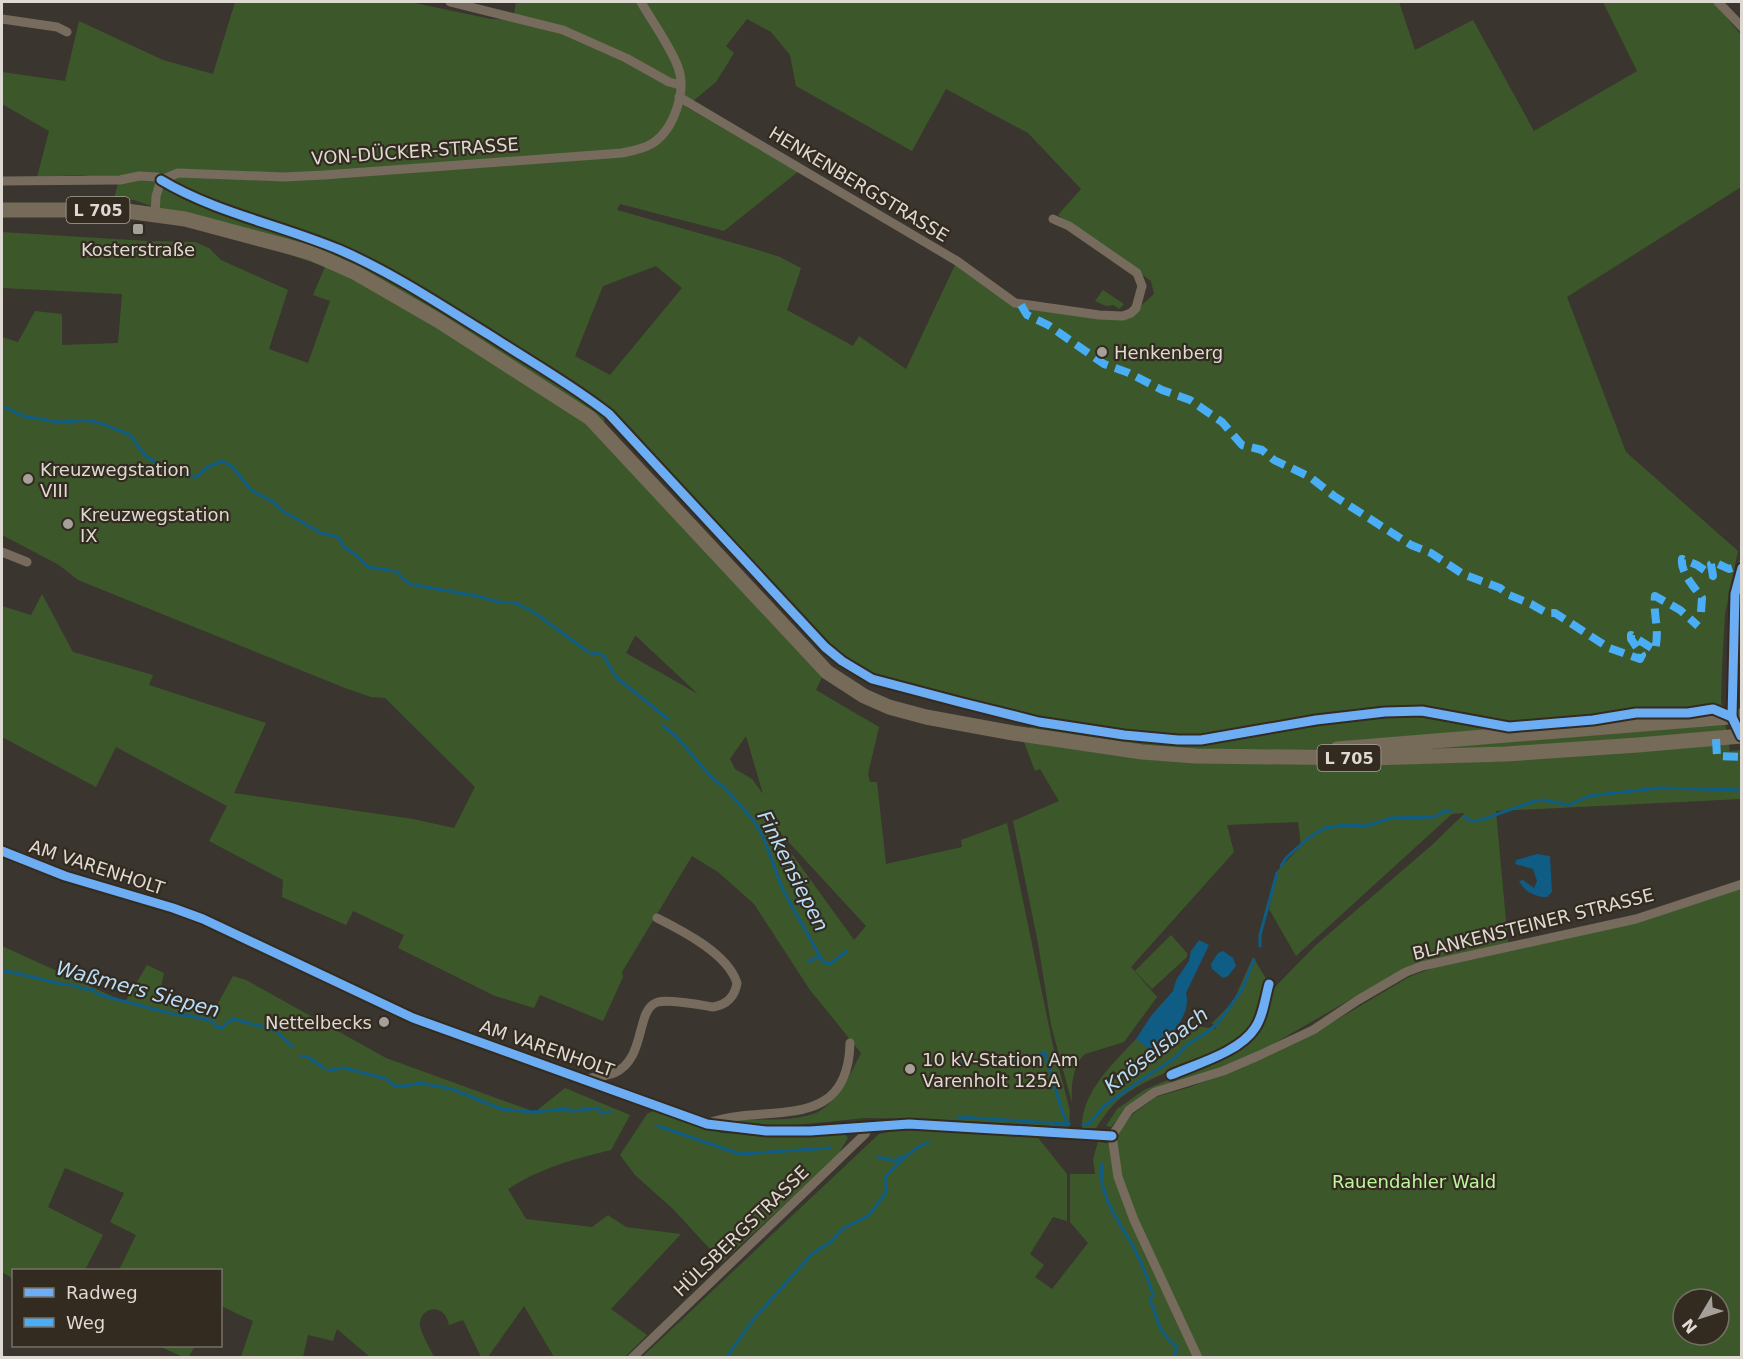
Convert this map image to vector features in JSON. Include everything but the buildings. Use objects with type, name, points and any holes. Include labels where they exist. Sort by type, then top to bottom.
[{"type":"main road","name":"L 705","points":[[2,210],[119,210],[192,221],[311,253],[356,273],[439,321],[577,408],[610,437],[827,672],[864,696],[889,707],[926,717],[1078,744],[1196,756],[1320,758],[1506,754],[1741,736]]},
{"type":"main road","name":"L 705","points":[[1247,756],[1737,716]]},
{"type":"street","points":[[450,2],[563,30],[626,58],[669,82],[680,85]]},
{"type":"street","points":[[641,2],[678,69],[679,97]]},
{"type":"street","points":[[1718,2],[1742,27]]},
{"type":"street","points":[[2,19],[57,27],[68,33]]},
{"type":"street","name":"VON-DÜCKER-STRASSE","points":[[161,180],[178,173],[284,177],[622,153],[642,148],[661,136],[675,111],[679,97]]},
{"type":"street","name":"HENKENBERGSTRASSE","points":[[679,97],[957,261],[1015,303],[1110,316],[1131,313],[1136,308],[1142,286],[1137,273],[1069,226],[1053,219]]},
{"type":"street","points":[[2,181],[120,180],[139,176],[157,177],[161,180],[156,196],[155,215]]},
{"type":"street","points":[[2,552],[27,562]]},
{"type":"street","points":[[1741,736],[1737,716],[1734,610],[1735,594],[1742,568]]},
{"type":"street","points":[[1734,610],[1742,659]]},
{"type":"street","name":"AM VARENHOLT","points":[[2,851],[65,876],[203,919],[413,1018],[707,1124],[766,1131],[920,1124],[1113,1136]]},
{"type":"street","name":"BLANKENSTEINER STRASSE","points":[[1113,1136],[1129,1110],[1155,1092],[1223,1071],[1313,1030],[1406,972],[1438,962],[1636,919],[1742,884]]},
{"type":"street","points":[[587,1079],[615,1073],[629,1062],[636,1053],[645,1015],[652,1005],[658,1002],[713,1007],[720,1006],[733,997],[737,983],[731,969],[692,936],[657,918]]},
{"type":"street","points":[[707,1124],[724,1117],[785,1114],[807,1110],[827,1099],[842,1079],[848,1063],[850,1043]]},
{"type":"street","name":"HÜLSBERGSTRASSE","points":[[632,1358],[817,1181],[865,1134],[870,1126]]},
{"type":"street","points":[[1113,1136],[1118,1177],[1134,1220],[1198,1358]]},
{"type":"green space","points":[[235,2],[410,2],[491,19],[513,20],[516,2],[1399,2],[1415,50],[1473,20],[1534,131],[1637,71],[1603,2],[1714,2],[1741,35],[1741,187],[1567,297],[1626,452],[1738,551],[1725,614],[1721,700],[1730,751],[1741,750],[1741,799],[1496,811],[1508,943],[1436,958],[1403,969],[1261,1051],[1220,1069],[1154,1088],[1128,1107],[1111,1127],[1106,1126],[1117,1109],[1144,1090],[1234,1052],[1250,1042],[1265,1021],[1273,989],[1316,945],[1432,845],[1465,813],[1452,814],[1296,956],[1269,909],[1277,871],[1301,846],[1298,822],[1227,825],[1234,852],[1131,967],[1157,997],[1124,1042],[1085,1054],[1077,1064],[1073,1077],[1072,1103],[1051,1025],[1038,943],[1013,821],[1059,801],[1040,769],[1035,771],[1024,742],[1036,715],[952,698],[909,683],[878,678],[840,656],[605,406],[603,441],[823,675],[816,690],[879,727],[868,774],[870,782],[877,782],[886,864],[962,847],[961,840],[1007,823],[1053,1046],[1070,1111],[1069,1127],[865,1118],[787,1126],[733,1122],[734,1119],[774,1120],[804,1117],[821,1110],[842,1088],[861,1053],[810,990],[754,904],[718,872],[692,856],[622,972],[623,977],[603,1021],[540,995],[534,1008],[495,996],[398,948],[404,935],[353,911],[346,925],[282,897],[283,880],[209,841],[227,806],[116,747],[96,787],[2,737],[2,606],[31,615],[42,594],[73,652],[153,675],[149,685],[266,723],[234,793],[413,819],[454,828],[475,787],[385,698],[371,697],[345,688],[78,580],[59,565],[2,535],[2,337],[18,342],[35,311],[62,314],[62,345],[118,343],[122,294],[2,288],[2,232],[195,242],[209,248],[221,260],[288,290],[269,349],[308,363],[330,301],[313,295],[325,267],[134,200],[114,199],[119,179],[80,175],[37,177],[49,131],[2,104],[2,72],[65,81],[79,21],[163,60],[213,74]],"holes":[[[747,19],[771,32],[790,55],[796,86],[912,151],[946,89],[1028,133],[1081,189],[1058,215],[1151,281],[1154,294],[1125,320],[1003,298],[956,263],[906,369],[859,336],[853,346],[787,310],[801,268],[780,257],[755,249],[617,210],[620,204],[724,231],[799,171],[686,107],[716,82],[734,53],[726,46]],[[656,266],[682,288],[610,375],[575,356],[603,286]],[[636,636],[698,694],[626,653]],[[746,736],[763,794],[752,779],[735,769],[730,759]],[[772,824],[866,926],[854,940],[771,825]]]},
{"type":"green space","points":[[1103,290],[1124,304],[1119,309],[1114,305],[1106,306],[1095,301]]},
{"type":"green space","name":"Rauendahler Wald","points":[[1741,889],[1741,1357],[641,1358],[879,1134],[908,1128],[1035,1134],[1067,1174],[1067,1221],[1053,1217],[1030,1254],[1044,1265],[1035,1277],[1052,1289],[1088,1243],[1070,1222],[1070,1174],[1095,1174],[1093,1159],[1098,1142],[1114,1144],[1121,1128],[1133,1114],[1156,1097],[1224,1074],[1313,1034],[1409,977],[1440,965]]},
{"type":"green space","points":[[1171,935],[1187,953],[1187,957],[1152,989],[1135,971]]},
{"type":"green space","points":[[2,946],[125,1002],[147,965],[164,973],[159,996],[211,1016],[233,976],[246,980],[386,1058],[535,1112],[565,1088],[630,1115],[611,1150],[558,1165],[508,1189],[526,1219],[592,1227],[608,1215],[626,1227],[681,1234],[611,1309],[647,1335],[625,1357],[554,1357],[524,1306],[488,1357],[481,1357],[463,1320],[449,1325],[442,1312],[432,1309],[423,1315],[420,1326],[434,1357],[370,1357],[337,1329],[333,1341],[308,1335],[303,1357],[241,1357],[253,1321],[222,1306],[222,1269],[119,1269],[136,1235],[110,1222],[124,1193],[65,1168],[48,1207],[103,1235],[86,1269],[12,1269],[12,1278],[2,1272]]},
{"type":"green space","points":[[1253,957],[1268,982],[1254,1021],[1247,1033],[1225,1048],[1143,1084],[1115,1103],[1096,1128],[1082,1129],[1083,1116],[1092,1091],[1108,1069],[1136,1039],[1158,1053],[1180,1024],[1217,1029],[1212,1023],[1233,1002]]},
{"type":"green space","points":[[655,1110],[722,1133],[811,1136],[842,1130],[848,1138],[836,1158],[722,1262],[673,1209],[635,1175],[620,1155],[647,1114]]},
{"type":"green space","points":[[161,1347],[194,1347],[188,1358]]},
{"type":"water","points":[[1537,854],[1550,856],[1552,892],[1547,897],[1534,895],[1524,888],[1519,881],[1523,880],[1534,888],[1537,881],[1533,869],[1515,864],[1516,860]]},
{"type":"water","points":[[1199,940],[1209,945],[1186,993],[1186,1010],[1158,1053],[1154,1053],[1136,1039],[1151,1016],[1173,991],[1176,980]]},
{"type":"water","points":[[1223,951],[1233,958],[1236,966],[1228,976],[1223,978],[1212,969],[1211,964],[1218,953]]},
{"type":"waterway","name":"Finkensiepen","points":[[2,407],[27,417],[60,422],[88,420],[127,433],[145,455],[157,463],[196,477],[208,467],[222,461],[233,467],[251,490],[275,503],[281,510],[321,533],[338,537],[344,547],[368,567],[395,571],[409,584],[499,602],[516,603],[535,613],[588,652],[603,655],[616,677],[668,719]]},
{"type":"waterway","name":"Finkensiepen","points":[[663,726],[676,736],[713,779],[724,787],[754,821],[764,839],[783,890],[823,962],[830,964],[847,951]]},
{"type":"waterway","name":"Knöselsbach","points":[[1464,817],[1472,821],[1481,820],[1535,801],[1543,800],[1569,805],[1589,796],[1658,788],[1742,790]]},
{"type":"waterway","name":"Knöselsbach","points":[[1281,866],[1286,858],[1307,839],[1325,828],[1344,825],[1366,826],[1391,818],[1434,817],[1445,811],[1451,811]]},
{"type":"waterway","name":"Knöselsbach","points":[[1260,946],[1260,935],[1277,873]]},
{"type":"waterway","points":[[808,961],[820,957]]},
{"type":"waterway","name":"Knöselsbach","points":[[1083,1125],[1090,1123],[1103,1107],[1175,1058],[1188,1044],[1218,1023],[1242,990],[1254,960]]},
{"type":"waterway","name":"Waßmers Siepen","points":[[2,972],[7,971],[91,989],[100,995],[173,1014],[212,1021],[216,1027],[222,1028],[233,1019],[275,1030],[293,1047]]},
{"type":"waterway","name":"Finkensiepen","points":[[951,1062],[998,1063],[1045,1053],[1063,1114],[1069,1124]]},
{"type":"waterway","name":"Waßmers Siepen","points":[[301,1056],[308,1057],[324,1068]]},
{"type":"waterway","name":"Waßmers Siepen","points":[[329,1070],[343,1068],[352,1070],[387,1079],[394,1086],[421,1083],[452,1089],[501,1109],[532,1112],[598,1108],[602,1113],[610,1112]]},
{"type":"waterway","name":"Knöselsbach","points":[[958,1117],[1069,1124]]},
{"type":"waterway","name":"Waßmers Siepen","points":[[658,1126],[740,1154],[830,1148]]},
{"type":"waterway","name":"Knöselsbach","points":[[726,1358],[752,1321],[812,1254],[832,1241],[842,1229],[868,1216],[886,1193],[886,1176],[900,1161],[928,1142]]},
{"type":"waterway","name":"Waßmers Siepen","points":[[878,1157],[895,1161],[902,1157]]},
{"type":"waterway","points":[[1102,1164],[1103,1187],[1111,1209],[1142,1266],[1153,1294],[1150,1301],[1160,1327],[1177,1347],[1176,1358]]},
{"type":"marked path","points":[[1021,305],[1027,315],[1048,325],[1104,364],[1190,400],[1222,422],[1242,445],[1262,450],[1274,460],[1310,477],[1334,496],[1411,545],[1431,553],[1463,574],[1500,588],[1509,595],[1547,613],[1555,613],[1609,648],[1640,659],[1642,655],[1631,639],[1631,635],[1655,650],[1657,636],[1655,596],[1680,610],[1698,626]]},
{"type":"marked path","points":[[1701,612],[1702,598],[1683,569],[1682,559],[1697,565],[1713,576],[1711,564],[1714,562],[1729,569],[1742,565]]},
{"type":"marked path","points":[[1716,739],[1717,756],[1742,757]]},
{"type":"cycle path","points":[[161,180],[226,210],[318,241],[360,259],[436,302],[581,393],[609,414],[825,647],[842,661],[872,679],[1039,722],[1124,735],[1178,740],[1201,740],[1316,720],[1385,712],[1422,711],[1509,727],[1593,720],[1636,713],[1688,713],[1713,709],[1732,717]]},
{"type":"cycle path","points":[[1741,736],[1732,717],[1735,594],[1742,568]]},
{"type":"cycle path","points":[[2,851],[65,876],[203,919],[413,1018],[707,1124],[766,1131],[810,1131],[909,1124],[1112,1136]]},
{"type":"cycle path","points":[[1171,1075],[1228,1051],[1248,1036],[1260,1018],[1269,984]]},
{"type":"place","name":"Kosterstraße","points":[[138,229]]},
{"type":"place","name":"Henkenberg","points":[[1102,352]]},
{"type":"place","name":"Kreuzwegstation VIII","points":[[28,479]]},
{"type":"place","name":"Kreuzwegstation IX","points":[[68,524]]},
{"type":"place","name":"Nettelbecks","points":[[384,1022]]},
{"type":"place","name":"10 kV-Station Am Varenholt 125A","points":[[910,1069]]}]
